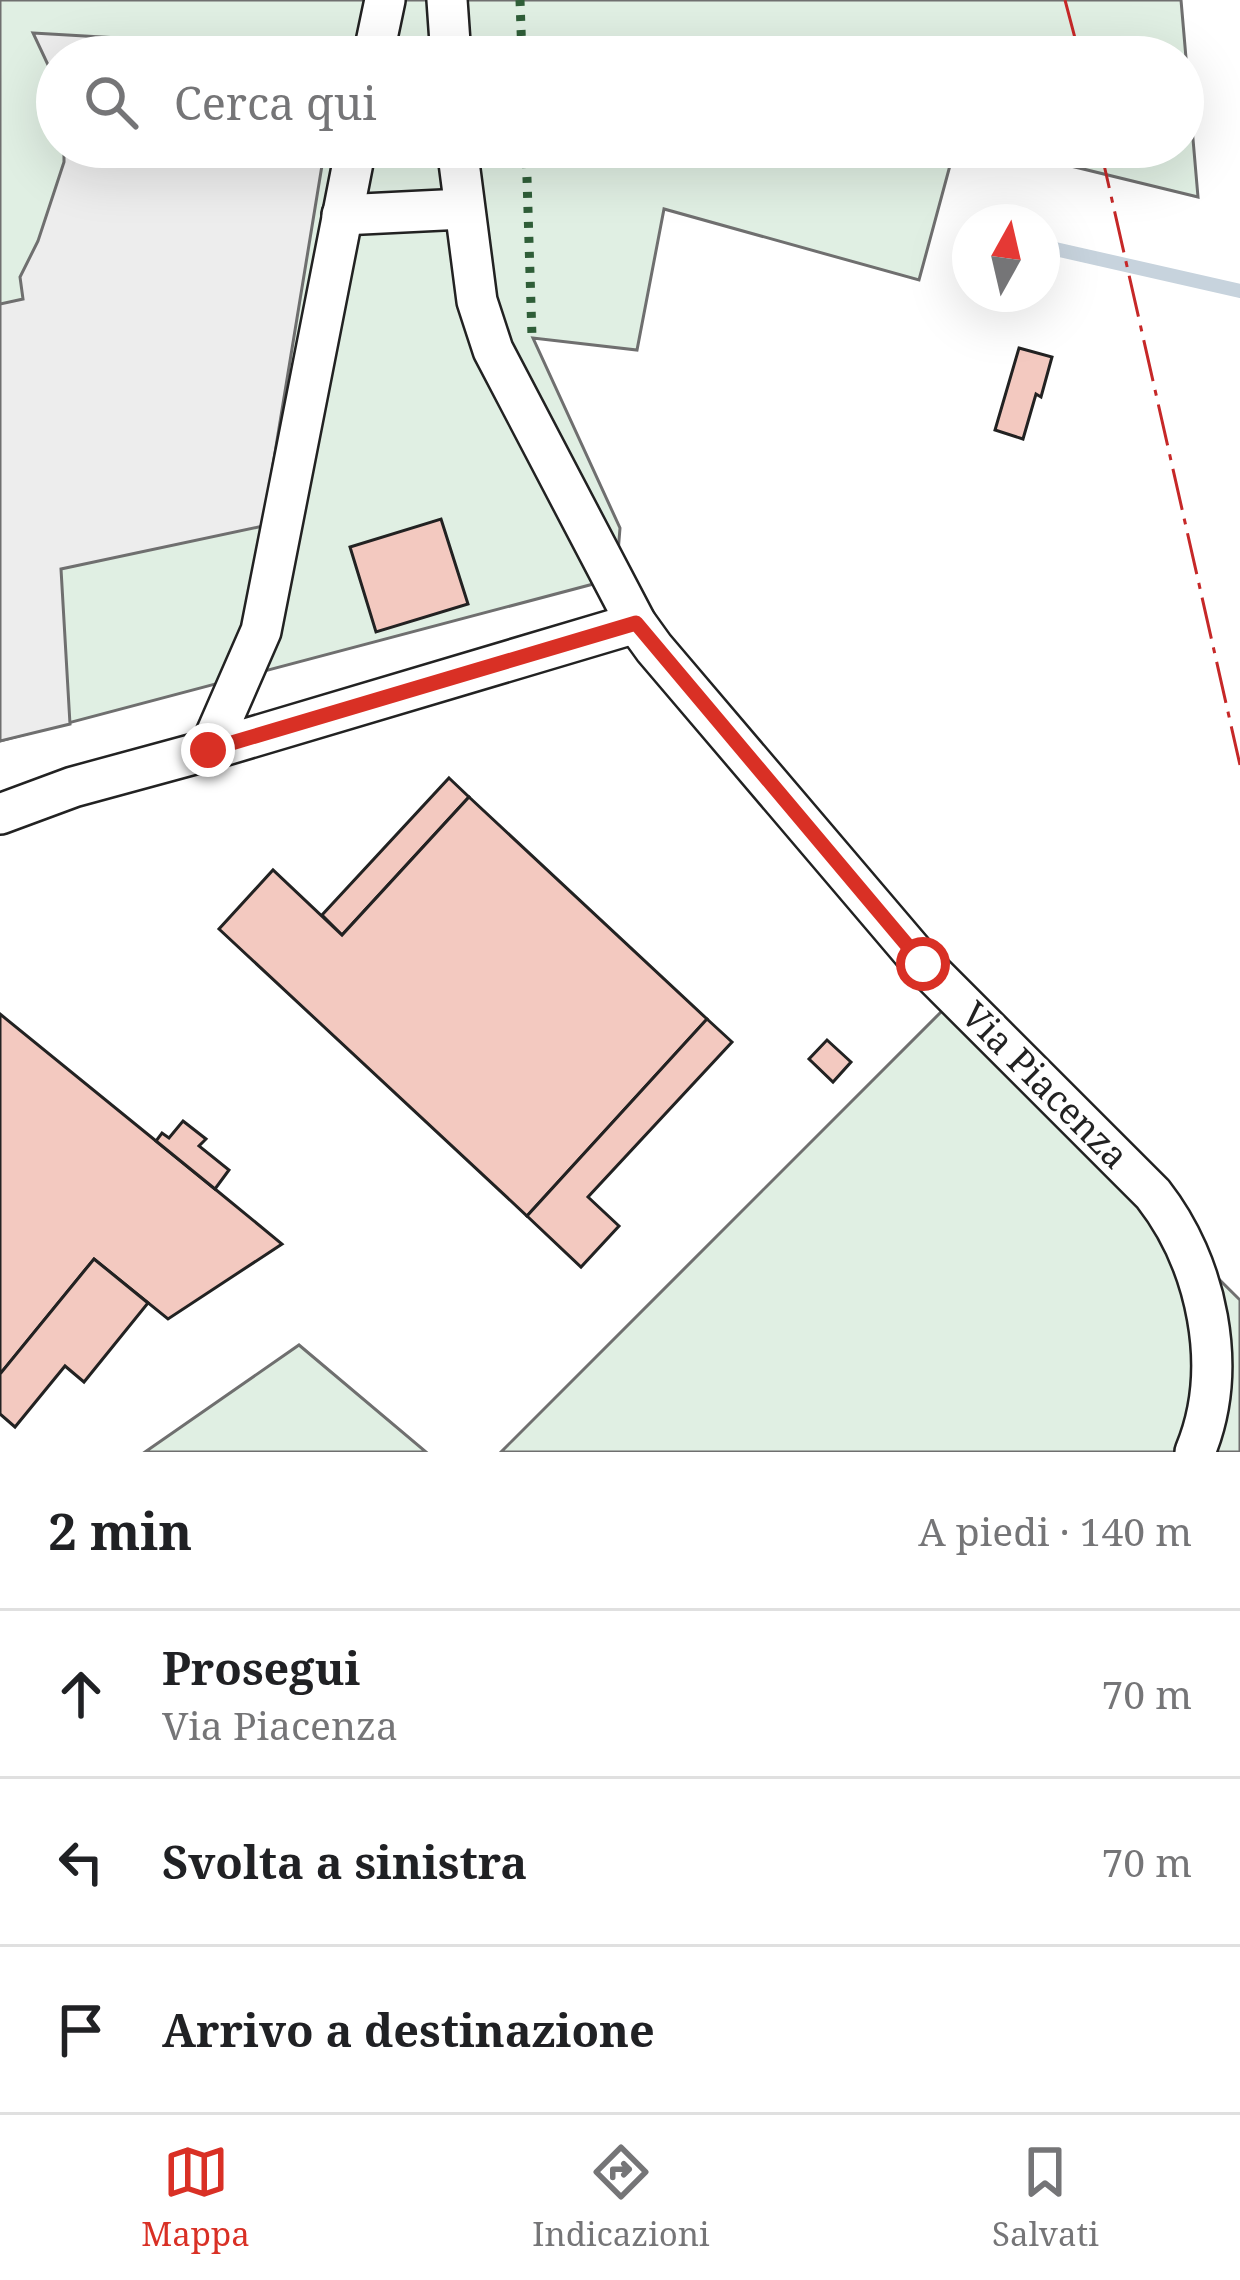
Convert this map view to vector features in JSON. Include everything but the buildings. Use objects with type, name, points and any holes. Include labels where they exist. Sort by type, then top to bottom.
[{"type":"street","points":[[378,36],[385,0]]},
{"type":"street","points":[[447,0],[450,36]]},
{"type":"street","points":[[208,750],[260,631],[352,168]]},
{"type":"street","name":"Via Piacenza","points":[[460,168],[477,301],[493,350],[636,623],[923,964],[1170,1215],[1183,1236],[1208,1313],[1208,1396],[1198,1446]]},
{"type":"street","points":[[342,215],[463,209]]},
{"type":"street","points":[[0,814],[73,788],[636,623]]},
{"type":"green space","points":[[0,0],[1181,0],[1184,36],[36,36],[36,168],[949,168],[919,280],[664,209],[637,350],[533,338],[620,528],[616,578],[0,741]]},
{"type":"green space","points":[[1079,168],[1195,168],[1198,197]]},
{"type":"green space","points":[[945,1008],[1240,1300],[1240,1452],[501,1452]]},
{"type":"green space","points":[[299,1345],[426,1452],[145,1452]]},
{"type":"shaded area","points":[[62,168],[322,168],[263,526],[61,569],[70,724],[0,741],[0,304],[23,299],[20,277],[38,241]]},
{"type":"waterway","points":[[1060,250],[1240,291]]},
{"type":"hedge","points":[[520,0],[521,36]]},
{"type":"hedge","points":[[527,168],[532,337]]},
{"type":"power","points":[[1065,0],[1074,36]]},
{"type":"power","points":[[1105,168],[1240,765]]},
{"type":"route","points":[[208,750],[636,623],[923,964]]}]
